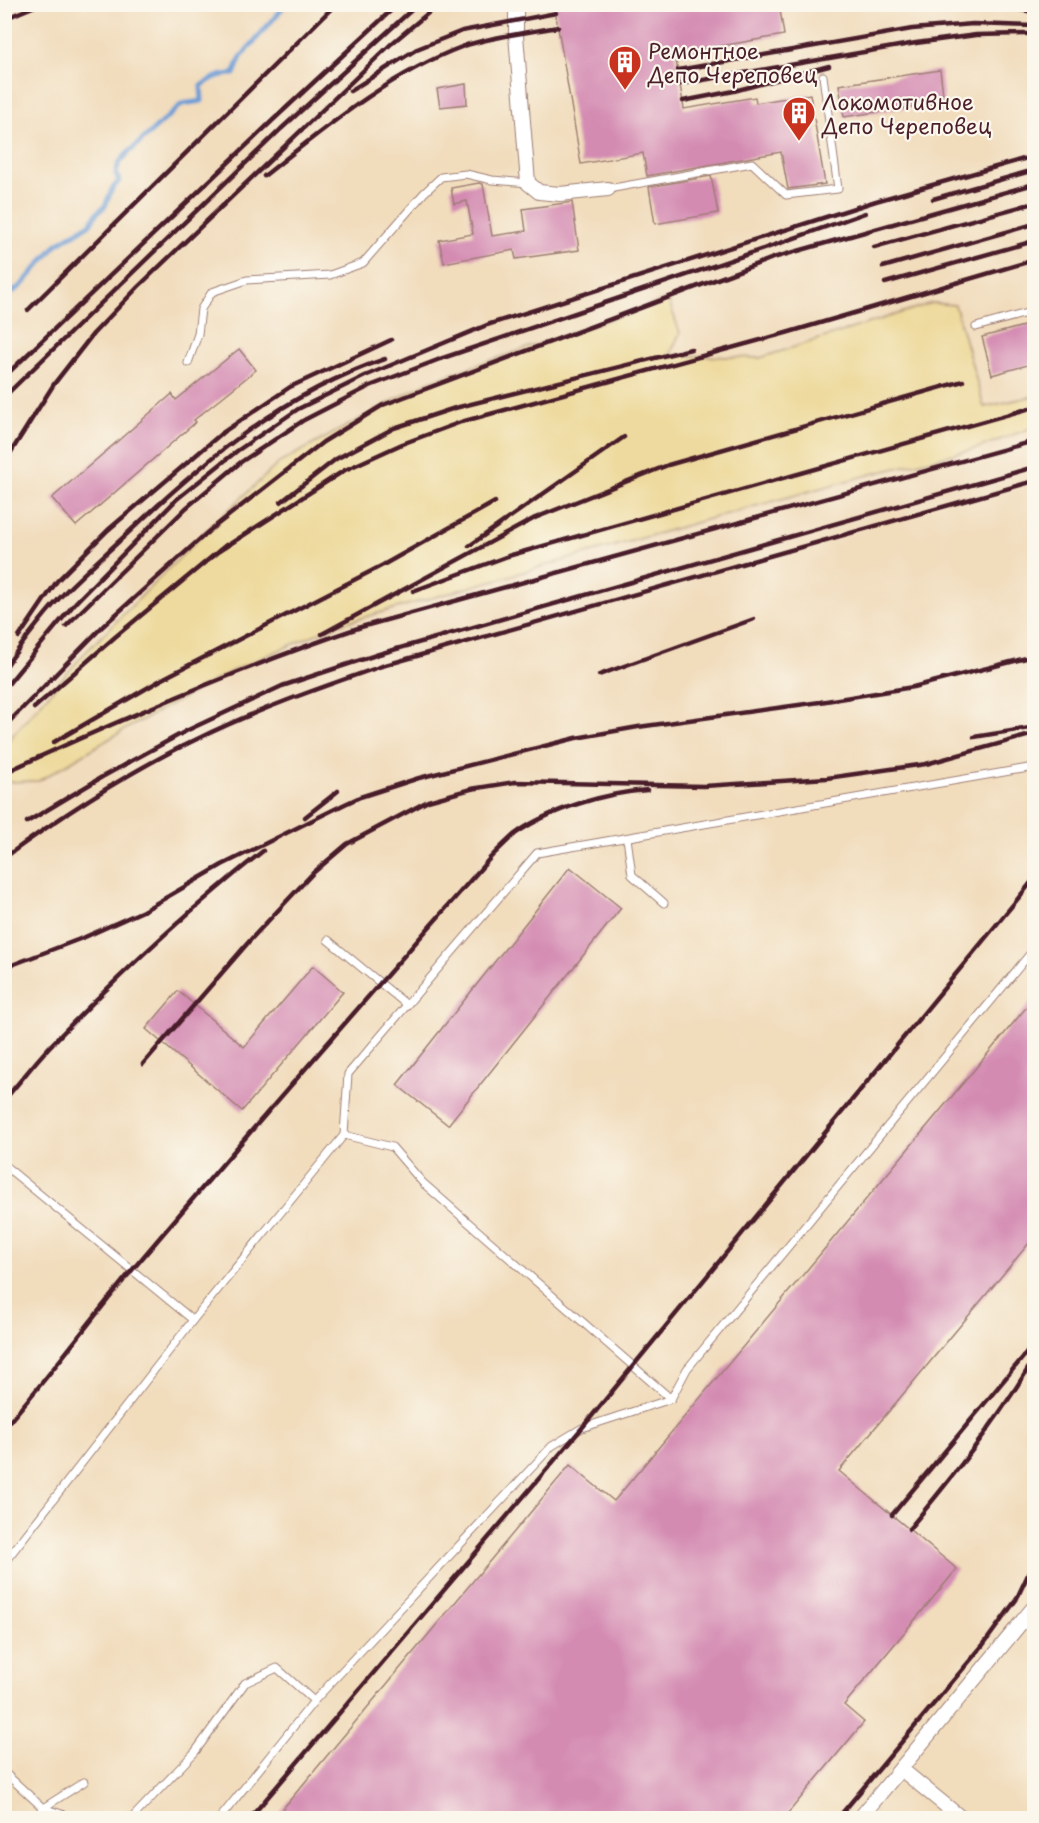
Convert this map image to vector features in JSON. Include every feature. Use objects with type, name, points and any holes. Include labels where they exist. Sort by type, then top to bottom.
[{"type":"street","points":[[516,4],[516,35],[528,183],[539,192],[560,194],[608,189]]},
{"type":"street","points":[[860,1818],[1035,1607]]},
{"type":"street","points":[[901,1769],[961,1818]]},
{"type":"lane","points":[[608,189],[752,163],[786,195],[838,189],[823,76]]},
{"type":"lane","points":[[188,363],[198,334],[201,309],[212,292],[247,280],[330,276],[363,263],[424,193],[441,177],[466,174],[492,180],[528,183]]},
{"type":"lane","points":[[976,327],[1035,311]]},
{"type":"lane","points":[[4,1563],[193,1320],[344,1135],[348,1074],[537,853],[1035,767]]},
{"type":"lane","points":[[627,838],[632,875],[664,903]]},
{"type":"lane","points":[[328,940],[407,1005]]},
{"type":"lane","points":[[220,1818],[314,1701],[552,1446],[582,1428],[672,1400],[687,1369],[1035,949]]},
{"type":"lane","points":[[344,1135],[392,1147],[423,1183],[672,1400]]},
{"type":"lane","points":[[4,1165],[193,1320]]},
{"type":"lane","points":[[132,1818],[195,1752],[245,1683],[277,1668],[314,1701]]},
{"type":"lane","points":[[4,1772],[43,1808],[74,1818]]},
{"type":"lane","points":[[36,1818],[43,1808],[84,1782]]},
{"type":"sand","points":[[668,299],[680,333],[670,355],[760,358],[932,303],[955,305],[984,407],[1034,396],[1034,427],[978,448],[872,474],[716,517],[337,625],[234,670],[124,730],[39,781],[5,782],[5,744],[84,654],[204,533],[279,463],[428,382]]},
{"type":"building","name":"Ремонтное Депо Череповец","points":[[554,4],[763,4],[763,7],[779,4],[784,35],[675,54],[684,109],[755,97],[756,103],[810,94],[825,184],[788,189],[781,152],[647,176],[643,153],[581,164]]},
{"type":"building","points":[[940,70],[944,102],[844,117],[839,85]]},
{"type":"building","points":[[466,84],[467,104],[440,107],[437,89]]},
{"type":"building","points":[[711,176],[718,213],[655,224],[649,187]]},
{"type":"building","points":[[483,184],[492,236],[526,231],[523,209],[572,202],[579,250],[516,259],[514,250],[444,263],[439,240],[473,234],[467,201],[454,204],[451,188]]},
{"type":"building","points":[[1035,323],[1035,363],[992,375],[982,337]]},
{"type":"building","points":[[239,349],[256,370],[194,420],[196,422],[76,526],[52,498],[172,394],[176,400]]},
{"type":"building","points":[[570,867],[621,908],[448,1125],[397,1085]]},
{"type":"building","points":[[313,966],[343,992],[242,1111],[146,1029],[178,991],[244,1047]]},
{"type":"building","points":[[1035,997],[1035,1236],[839,1471],[957,1569],[844,1705],[864,1722],[784,1818],[275,1818],[570,1465],[614,1501]]},
{"type":"waterway","points":[[4,298],[21,286],[57,244],[90,224],[105,206],[112,189],[119,181],[116,173],[119,163],[128,153],[182,104],[202,101],[201,86],[216,77],[234,74],[241,57],[286,4]]},
{"type":"railway","points":[[4,19],[40,4]]},
{"type":"railway","points":[[28,310],[336,4]]},
{"type":"railway","points":[[4,377],[398,4]]},
{"type":"railway","points":[[4,397],[281,129],[418,4]]},
{"type":"railway","points":[[4,463],[54,384],[93,334],[138,287],[391,44],[439,4]]},
{"type":"railway","points":[[981,4],[1034,12]]},
{"type":"railway","points":[[350,91],[417,49],[462,31],[556,13]]},
{"type":"railway","points":[[678,70],[912,29],[973,24],[1034,26]]},
{"type":"railway","points":[[264,176],[359,103],[410,71],[464,46],[558,27]]},
{"type":"railway","points":[[680,84],[916,43],[976,35],[1027,34]]},
{"type":"railway","points":[[683,101],[734,91],[829,66]]},
{"type":"railway","points":[[4,689],[76,602],[177,499],[237,451],[298,409],[365,376],[487,325],[876,201],[1034,156]]},
{"type":"railway","points":[[933,199],[1034,170]]},
{"type":"railway","points":[[4,727],[103,626],[209,531],[323,442],[383,405],[773,258],[1034,184]]},
{"type":"railway","points":[[874,247],[1034,203]]},
{"type":"railway","points":[[66,626],[186,508],[241,462],[304,420],[370,386],[440,359],[865,213]]},
{"type":"railway","points":[[883,267],[1034,224]]},
{"type":"railway","points":[[885,283],[1034,241]]},
{"type":"railway","points":[[219,551],[345,470],[402,444],[461,422],[786,333],[1034,260]]},
{"type":"railway","points":[[19,637],[57,581],[108,530],[222,433],[290,387],[391,340]]},
{"type":"railway","points":[[281,502],[336,459],[394,428],[455,408],[691,349]]},
{"type":"railway","points":[[4,669],[34,628],[67,590],[159,504],[217,454],[280,409],[313,390],[385,359]]},
{"type":"railway","points":[[322,634],[535,518],[668,465],[963,381]]},
{"type":"railway","points":[[413,591],[508,556],[1034,407]]},
{"type":"railway","points":[[469,546],[624,437]]},
{"type":"railway","points":[[4,773],[181,695],[361,627],[1034,441]]},
{"type":"railway","points":[[27,822],[102,777],[188,730],[282,686],[379,654],[1034,467]]},
{"type":"railway","points":[[4,858],[73,810],[170,752],[264,709],[311,691],[382,666],[1034,481]]},
{"type":"railway","points":[[54,742],[166,677],[383,565],[495,502]]},
{"type":"railway","points":[[34,708],[226,545]]},
{"type":"railway","points":[[599,675],[754,619]]},
{"type":"railway","points":[[4,968],[85,937],[143,911],[222,865],[360,797],[419,778],[576,738],[913,687],[1034,656]]},
{"type":"railway","points":[[974,737],[1030,728]]},
{"type":"railway","points":[[143,1064],[253,937],[313,873],[347,844],[428,801],[471,789],[515,782],[704,786],[827,778],[926,764],[1034,734]]},
{"type":"railway","points":[[4,1428],[177,1217],[497,851],[515,834],[529,825],[561,810],[596,799],[647,790]]},
{"type":"railway","points":[[305,817],[338,791]]},
{"type":"railway","points":[[4,1100],[48,1048],[105,991],[182,919],[263,851]]},
{"type":"railway","points":[[250,1818],[582,1428],[1034,879]]},
{"type":"railway","points":[[892,1515],[1034,1344]]},
{"type":"railway","points":[[909,1529],[975,1447],[1034,1359]]},
{"type":"railway","points":[[838,1818],[983,1645],[1016,1600],[1034,1562]]},
{"type":"place","name":"Ремонтное Депо Череповец","points":[[625,91]]},
{"type":"place","name":"Локомотивное Депо Череповец","points":[[799,142]]}]
